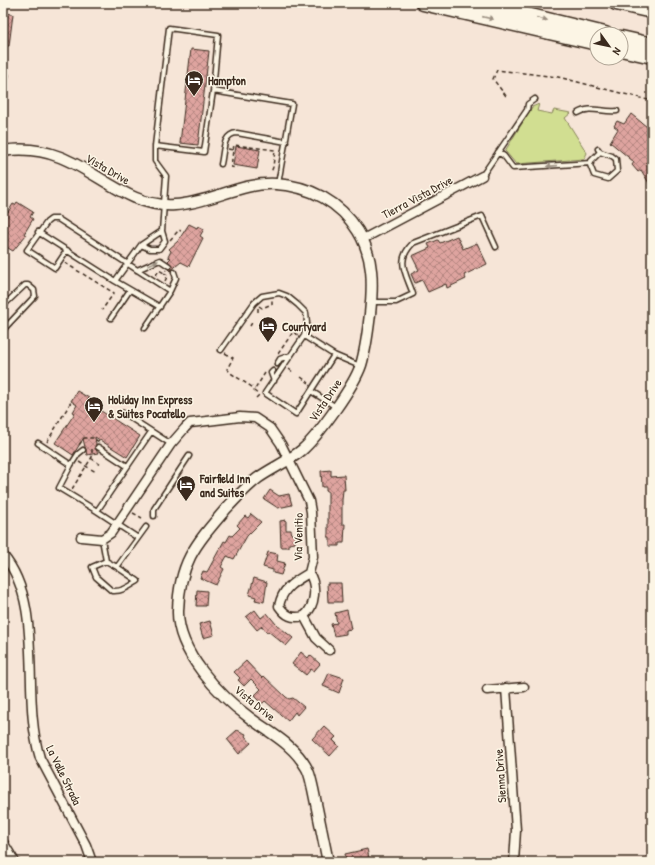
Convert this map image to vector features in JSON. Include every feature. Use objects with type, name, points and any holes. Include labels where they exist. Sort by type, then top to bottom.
[{"type":"highway","points":[[423,3],[589,41]]},
{"type":"highway","points":[[477,3],[589,30]]},
{"type":"highway","points":[[616,3],[652,11]]},
{"type":"highway","points":[[629,40],[652,45]]},
{"type":"highway","points":[[629,51],[652,56]]},
{"type":"street","name":"Vista Drive","points":[[3,151],[33,150],[60,157],[126,194],[147,202],[165,205],[192,202],[245,187],[278,184],[302,188],[328,199],[348,217],[362,239],[370,258],[373,282],[365,347],[356,376],[312,441],[288,460],[255,480],[203,536],[191,553],[183,571],[179,596],[178,616],[186,643],[201,670],[222,693],[248,717],[288,744],[308,768],[328,862]]},
{"type":"street","name":"Tierra Vista Drive","points":[[362,239],[482,176]]},
{"type":"street","name":"Via Venitio","points":[[102,539],[108,537],[118,524],[170,444],[190,423],[240,417],[255,418],[270,428],[281,444],[309,501],[312,512],[313,557],[309,573],[287,586],[281,597],[279,606],[284,613],[291,617],[304,616]]},
{"type":"street","points":[[81,538],[102,539]]},
{"type":"street","name":"La Valle Strada","points":[[3,556],[14,568],[26,603],[31,711],[40,758],[86,845],[92,862]]},
{"type":"street","points":[[309,573],[312,578],[314,603],[304,616],[316,638],[329,650]]},
{"type":"street","points":[[487,690],[524,686]]},
{"type":"street","name":"Sienna Drive","points":[[506,688],[516,830],[514,862]]},
{"type":"street","points":[[3,842],[15,862]]},
{"type":"lane","points":[[141,245],[150,249],[158,248],[165,240],[162,231],[166,176],[155,161],[155,146],[169,28],[218,35],[213,91],[204,152],[155,146]]},
{"type":"lane","points":[[3,74],[6,75],[3,94]]},
{"type":"lane","points":[[213,91],[292,104],[278,184]]},
{"type":"lane","points":[[482,176],[527,110],[528,104],[535,99]]},
{"type":"lane","points":[[578,113],[586,109],[608,112],[617,111]]},
{"type":"lane","points":[[221,164],[226,137],[231,134],[237,133],[286,142]]},
{"type":"lane","points":[[599,150],[616,159],[616,171],[613,177],[604,179],[594,175],[591,171],[591,163],[599,150]]},
{"type":"lane","points":[[498,152],[504,156],[513,168],[591,163]]},
{"type":"lane","points":[[371,302],[396,302],[413,294],[402,263],[406,251],[413,243],[482,216],[496,247]]},
{"type":"lane","points":[[67,250],[55,268],[27,250],[38,232],[51,219],[58,219],[170,291]]},
{"type":"lane","points":[[115,281],[141,245],[162,231]]},
{"type":"lane","points":[[38,232],[115,281],[160,307]]},
{"type":"lane","points":[[137,270],[160,260],[169,266]]},
{"type":"lane","points":[[145,328],[170,291],[176,278],[174,272]]},
{"type":"lane","points":[[3,306],[25,285],[28,285],[34,290],[35,296],[32,300],[3,330]]},
{"type":"lane","points":[[111,318],[130,290]]},
{"type":"lane","points":[[223,351],[254,303],[262,296],[272,293],[287,296],[306,313],[307,323],[304,336],[265,393],[296,414],[334,355]]},
{"type":"lane","points":[[304,336],[334,355],[360,366]]},
{"type":"lane","points":[[277,364],[280,359],[291,355]]},
{"type":"lane","points":[[273,371],[271,373],[274,381]]},
{"type":"lane","points":[[311,391],[336,407]]},
{"type":"lane","points":[[123,413],[170,444]]},
{"type":"lane","points":[[97,511],[126,466],[151,432]]},
{"type":"lane","points":[[38,443],[71,465]]},
{"type":"lane","points":[[98,447],[126,466]]},
{"type":"lane","points":[[83,450],[78,454],[58,488],[118,524],[138,538]]},
{"type":"lane","points":[[154,516],[154,509],[189,456]]},
{"type":"lane","points":[[117,567],[146,527]]},
{"type":"lane","points":[[102,539],[106,561]]},
{"type":"lane","points":[[106,561],[138,580],[129,587],[117,592],[112,591],[96,577],[92,567],[106,561]]},
{"type":"path","points":[[506,96],[493,79],[497,70],[558,77],[652,101]]},
{"type":"path","points":[[236,168],[231,167],[232,150],[234,145],[275,150],[271,173]]},
{"type":"path","points":[[168,241],[179,230],[181,231]]},
{"type":"path","points":[[69,266],[114,293],[102,310]]},
{"type":"path","points":[[159,271],[164,273]]},
{"type":"path","points":[[258,314],[259,305],[262,308],[272,304],[271,299],[274,298]]},
{"type":"path","points":[[250,326],[254,321]]},
{"type":"path","points":[[276,357],[293,332],[297,335],[300,332]]},
{"type":"path","points":[[223,351],[233,358],[227,368],[232,374],[255,389],[254,391],[259,395],[256,398]]},
{"type":"path","points":[[287,368],[294,373]]},
{"type":"path","points":[[255,389],[265,372],[268,379]]},
{"type":"path","points":[[301,377],[311,384]]},
{"type":"path","points":[[52,445],[46,441],[71,402]]},
{"type":"path","points":[[75,451],[84,438],[93,438],[105,446]]},
{"type":"path","points":[[71,490],[91,458],[92,449]]},
{"type":"path","points":[[91,458],[102,465]]},
{"type":"path","points":[[86,466],[96,472]]},
{"type":"path","points":[[133,513],[142,518]]},
{"type":"green space","points":[[539,104],[537,111],[552,114],[554,110],[571,113],[565,118],[587,153],[584,159],[516,164],[505,151],[532,107]]},
{"type":"building","points":[[3,13],[13,14],[9,46],[3,45]]},
{"type":"building","name":"Hampton","points":[[191,49],[209,51],[198,145],[180,143]]},
{"type":"building","points":[[631,114],[652,131],[652,188],[641,170],[638,172],[632,165],[634,162],[610,142],[618,129],[614,126],[617,121],[624,124]]},
{"type":"building","points":[[236,146],[260,150],[257,169],[233,165]]},
{"type":"building","points":[[17,202],[33,212],[30,217],[33,219],[24,234],[26,235],[13,251],[3,245],[3,214],[6,210],[8,212],[13,204],[15,205]]},
{"type":"building","points":[[189,224],[197,228],[198,226],[204,229],[200,236],[203,238],[189,266],[181,262],[170,271],[168,269],[171,269],[172,266],[168,261],[171,258],[168,257],[171,251],[169,249],[178,241]]},
{"type":"building","points":[[457,236],[463,249],[477,243],[487,264],[464,275],[466,279],[447,288],[446,284],[428,292],[422,280],[415,283],[411,274],[419,270],[412,256],[430,248],[428,244],[438,240],[440,243]]},
{"type":"building","name":"Holiday Inn Express & Suites Pocatello","points":[[77,391],[89,398],[87,402],[140,436],[127,457],[95,437],[95,448],[98,453],[87,455],[83,439],[73,455],[55,443],[75,413],[73,412],[77,405],[71,401]]},
{"type":"building","points":[[331,470],[331,476],[344,475],[345,490],[343,490],[342,500],[342,524],[345,524],[344,543],[339,543],[339,546],[330,546],[330,537],[328,537],[328,491],[326,491],[326,487],[322,487],[321,471]]},
{"type":"building","points":[[270,490],[279,496],[289,494],[292,505],[278,508],[264,499]]},
{"type":"building","points":[[251,514],[261,522],[247,536],[234,559],[227,556],[221,567],[224,569],[216,585],[200,578],[203,571],[207,572],[224,541],[226,542],[230,535],[232,536],[240,528],[237,525],[245,516],[248,518]]},
{"type":"building","points":[[286,520],[286,530],[291,530],[292,535],[295,535],[295,543],[289,544],[289,547],[281,547],[280,521]]},
{"type":"building","points":[[268,552],[278,554],[277,561],[285,563],[281,575],[273,573],[273,570],[263,567]]},
{"type":"building","points":[[254,578],[267,582],[264,602],[255,600],[256,597],[249,595]]},
{"type":"building","points":[[327,583],[341,583],[342,602],[328,602]]},
{"type":"building","points":[[197,590],[207,591],[206,606],[196,606]]},
{"type":"building","points":[[255,610],[261,618],[267,613],[276,624],[293,638],[286,646],[268,631],[267,633],[262,626],[257,630],[246,617]]},
{"type":"building","points":[[347,610],[351,629],[346,630],[346,634],[334,636],[331,624],[337,623],[335,613]]},
{"type":"building","points":[[210,621],[214,635],[203,638],[199,624]]},
{"type":"building","points":[[301,652],[308,658],[310,655],[320,664],[314,671],[311,669],[306,675],[292,664]]},
{"type":"building","points":[[246,661],[262,678],[264,676],[286,697],[289,699],[293,698],[304,707],[297,715],[295,712],[288,721],[265,701],[262,704],[254,696],[261,689],[251,679],[244,686],[238,680],[240,678],[234,672]]},
{"type":"building","points":[[329,673],[344,678],[339,693],[323,686]]},
{"type":"building","points":[[324,726],[336,737],[333,740],[339,746],[330,756],[312,739]]},
{"type":"building","points":[[237,730],[246,734],[245,736],[251,743],[239,754],[227,739]]},
{"type":"building","points":[[367,849],[370,862],[347,862],[345,854]]},
{"type":"place","name":"Hampton","points":[[194,97]]},
{"type":"place","name":"Courtyard","points":[[268,343]]},
{"type":"place","name":"Holiday Inn Express & Suites Pocatello","points":[[94,423]]},
{"type":"place","name":"Fairfield Inn and Suites","points":[[186,502]]}]
